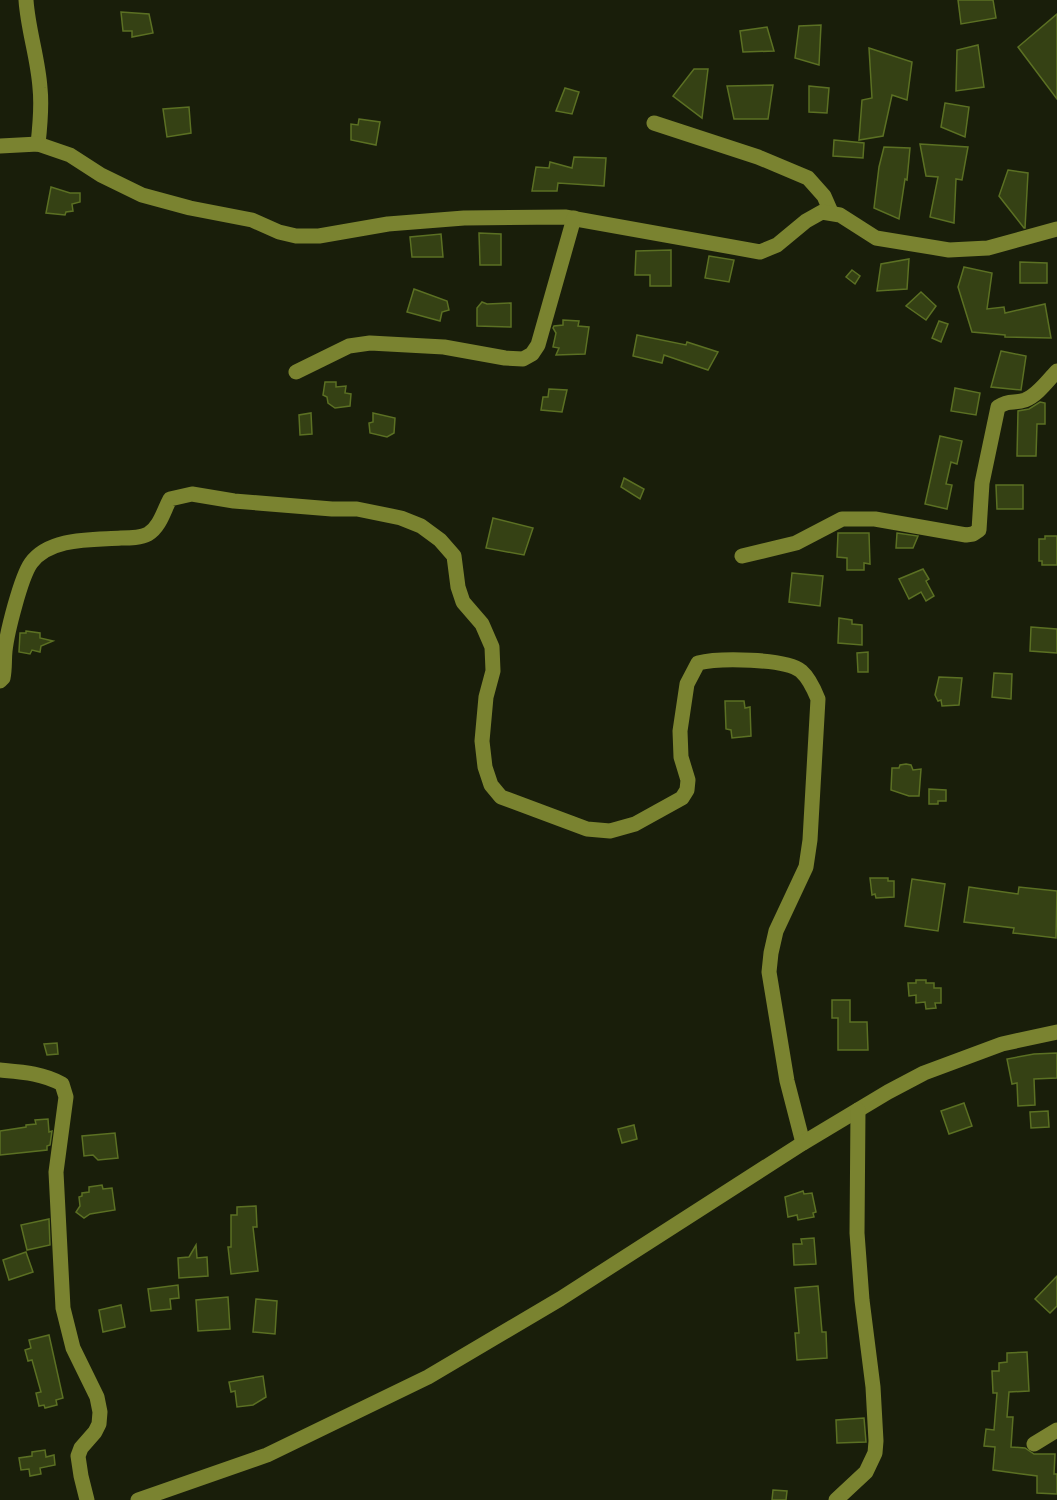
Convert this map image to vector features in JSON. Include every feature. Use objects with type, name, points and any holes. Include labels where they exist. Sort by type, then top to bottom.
[{"type":"street","points":[[26,0],[40,89],[38,144]]},
{"type":"street","points":[[654,123],[758,157],[808,178],[824,196],[831,212]]},
{"type":"street","points":[[0,146],[38,144],[70,155],[101,175],[142,195],[190,208],[252,220],[279,232],[296,236],[319,236],[388,224],[524,216],[574,218],[760,252],[777,245],[822,212],[840,215],[876,238],[949,250],[988,248],[1057,230]]},
{"type":"street","points":[[296,372],[349,346],[370,343],[444,347],[523,359],[532,354],[538,345],[574,218]]},
{"type":"street","points":[[742,556],[796,543],[842,519],[875,519],[966,535],[973,534],[979,530],[982,483],[998,407],[1007,401],[1018,402],[1029,399],[1057,371]]},
{"type":"street","points":[[0,681],[3,678],[5,650],[10,627],[31,563],[47,548],[81,541],[137,537],[148,534],[157,525],[170,499],[192,495],[234,501],[357,509],[401,518],[421,526],[440,540],[454,555],[458,587],[463,602],[482,624],[492,647],[493,671],[486,697],[482,741],[485,767],[491,785],[501,797],[586,830],[610,831],[635,824],[682,798],[687,790],[688,780],[681,757],[680,731],[687,684],[698,663],[723,660],[783,663],[800,671],[812,684],[818,699],[810,840],[806,867],[776,931],[769,972],[787,1081],[803,1143]]},
{"type":"street","points":[[138,1500],[267,1455],[428,1377],[560,1299],[803,1143],[924,1073],[1002,1044],[1057,1032]]},
{"type":"street","points":[[0,1070],[39,1074],[51,1078],[62,1084],[66,1097],[56,1172],[63,1308],[69,1336],[97,1397],[100,1412],[99,1424],[81,1448],[78,1456],[87,1500]]},
{"type":"street","points":[[836,1500],[866,1473],[875,1453],[876,1442],[873,1387],[862,1300],[857,1233],[858,1110]]},
{"type":"street","points":[[1034,1444],[1057,1430]]},
{"type":"building","points":[[958,0],[993,0],[996,18],[961,24]]},
{"type":"building","points":[[121,12],[149,14],[153,33],[132,37],[132,31],[123,31]]},
{"type":"building","points":[[1057,14],[1057,99],[1018,47]]},
{"type":"building","points":[[821,25],[819,65],[795,58],[799,26]]},
{"type":"building","points":[[767,27],[774,51],[743,52],[740,31]]},
{"type":"building","points":[[978,45],[984,87],[956,91],[957,50]]},
{"type":"building","points":[[869,48],[912,62],[907,100],[892,95],[883,136],[859,140],[862,100],[872,98]]},
{"type":"building","points":[[694,69],[708,69],[702,118],[673,96]]},
{"type":"building","points":[[773,85],[768,119],[734,119],[727,86]]},
{"type":"building","points":[[809,86],[829,88],[827,113],[809,112]]},
{"type":"building","points":[[565,88],[579,92],[572,114],[556,111]]},
{"type":"building","points":[[945,103],[969,107],[965,137],[941,127]]},
{"type":"building","points":[[189,107],[191,133],[167,137],[163,109]]},
{"type":"building","points":[[359,119],[380,122],[376,145],[351,140],[351,124],[358,125]]},
{"type":"building","points":[[834,140],[864,143],[863,158],[833,156]]},
{"type":"building","points":[[920,144],[968,147],[962,180],[956,179],[954,223],[930,217],[938,177],[926,176]]},
{"type":"building","points":[[884,147],[910,148],[907,180],[905,179],[899,219],[874,208]]},
{"type":"building","points":[[574,157],[606,158],[604,186],[558,183],[557,191],[532,191],[536,167],[549,168],[550,162],[572,168]]},
{"type":"building","points":[[1008,170],[1028,173],[1025,228],[999,196]]},
{"type":"building","points":[[51,187],[70,193],[80,193],[80,202],[72,204],[73,211],[66,212],[65,215],[46,213]]},
{"type":"building","points":[[479,233],[501,234],[501,265],[480,265]]},
{"type":"building","points":[[441,234],[443,257],[412,257],[410,237]]},
{"type":"building","points":[[671,250],[671,286],[650,286],[650,275],[635,275],[636,251]]},
{"type":"building","points":[[709,256],[734,260],[729,282],[705,278]]},
{"type":"building","points":[[909,259],[907,289],[877,291],[881,264]]},
{"type":"building","points":[[1020,262],[1047,263],[1047,283],[1020,283]]},
{"type":"building","points":[[964,267],[992,273],[987,309],[1004,307],[1005,313],[1045,304],[1051,338],[1005,337],[1005,335],[972,332],[958,287]]},
{"type":"building","points":[[852,270],[860,276],[855,284],[846,277]]},
{"type":"building","points":[[414,289],[447,301],[449,310],[442,312],[440,321],[407,312]]},
{"type":"building","points":[[921,292],[936,306],[926,320],[906,306]]},
{"type":"building","points":[[482,302],[487,304],[511,303],[511,327],[477,326],[477,308]]},
{"type":"building","points":[[563,320],[579,321],[578,326],[589,327],[585,354],[556,355],[559,348],[553,347],[556,333],[553,328],[563,325]]},
{"type":"building","points":[[939,321],[948,324],[941,342],[932,338]]},
{"type":"building","points":[[637,335],[686,345],[687,342],[718,352],[708,370],[664,355],[662,363],[633,356]]},
{"type":"building","points":[[1001,351],[1026,356],[1021,390],[991,387]]},
{"type":"building","points":[[325,382],[336,382],[336,387],[346,386],[345,393],[351,394],[350,406],[335,408],[328,403],[327,397],[323,395]]},
{"type":"building","points":[[955,388],[980,393],[976,415],[951,411]]},
{"type":"building","points":[[549,389],[567,390],[562,412],[541,410],[543,397],[548,397]]},
{"type":"building","points":[[1040,402],[1045,403],[1045,424],[1037,424],[1036,456],[1017,456],[1018,411],[1029,409]]},
{"type":"building","points":[[311,413],[312,434],[300,435],[299,415]]},
{"type":"building","points":[[373,413],[395,418],[394,433],[387,437],[370,433],[369,423],[373,422]]},
{"type":"building","points":[[940,436],[962,441],[957,464],[951,462],[946,484],[952,485],[947,509],[925,504]]},
{"type":"building","points":[[624,478],[644,489],[640,499],[621,487]]},
{"type":"building","points":[[996,485],[1023,485],[1023,509],[997,509]]},
{"type":"building","points":[[493,518],[533,528],[524,555],[486,548]]},
{"type":"building","points":[[838,533],[869,533],[870,564],[864,563],[864,570],[847,570],[847,558],[837,557]]},
{"type":"building","points":[[897,533],[918,536],[913,548],[896,548]]},
{"type":"building","points":[[1045,536],[1057,536],[1057,565],[1042,565],[1042,561],[1039,561],[1039,539],[1045,539]]},
{"type":"building","points":[[923,569],[934,596],[926,601],[921,592],[909,599],[899,579]]},
{"type":"building","points":[[792,573],[823,576],[820,606],[789,602]]},
{"type":"building","points":[[839,618],[852,620],[852,624],[862,625],[862,645],[838,643]]},
{"type":"building","points":[[1031,627],[1057,629],[1057,653],[1030,651]]},
{"type":"building","points":[[26,631],[40,633],[40,638],[53,641],[41,646],[40,652],[32,650],[30,654],[19,652],[20,633],[26,633]]},
{"type":"building","points":[[868,652],[868,672],[858,672],[857,653]]},
{"type":"building","points":[[994,673],[1012,674],[1011,699],[992,697]]},
{"type":"building","points":[[939,677],[962,678],[959,705],[942,706],[941,700],[938,701],[935,695]]},
{"type":"building","points":[[725,701],[744,701],[745,708],[750,707],[751,736],[732,738],[731,730],[726,729]]},
{"type":"building","points":[[900,765],[911,765],[913,770],[921,769],[919,796],[909,796],[891,790],[892,768],[899,768]]},
{"type":"building","points":[[929,789],[946,790],[946,801],[929,804]]},
{"type":"building","points":[[870,878],[888,878],[888,881],[894,881],[894,897],[876,898],[875,894],[872,895]]},
{"type":"building","points":[[912,879],[945,884],[938,931],[905,926]]},
{"type":"building","points":[[969,887],[1018,894],[1019,887],[1057,891],[1056,938],[1013,933],[1014,928],[964,922]]},
{"type":"building","points":[[916,980],[926,980],[926,983],[934,983],[934,988],[941,988],[941,1003],[935,1003],[936,1008],[926,1009],[925,1002],[916,1003],[916,995],[909,996],[908,983],[916,983]]},
{"type":"building","points":[[832,1000],[850,1000],[850,1022],[867,1022],[868,1050],[838,1050],[838,1018],[832,1018]]},
{"type":"building","points":[[57,1043],[58,1054],[47,1055],[44,1044]]},
{"type":"building","points":[[1057,1053],[1057,1078],[1034,1079],[1035,1105],[1018,1106],[1017,1083],[1012,1084],[1007,1059]]},
{"type":"building","points":[[964,1103],[972,1126],[949,1134],[941,1111]]},
{"type":"building","points":[[1048,1111],[1049,1127],[1031,1128],[1030,1112]]},
{"type":"building","points":[[48,1119],[49,1132],[52,1131],[47,1150],[0,1155],[0,1131],[26,1127],[26,1125],[36,1124],[35,1120]]},
{"type":"building","points":[[634,1125],[637,1139],[622,1143],[618,1129]]},
{"type":"building","points":[[115,1133],[118,1158],[98,1160],[93,1155],[84,1156],[82,1136]]},
{"type":"building","points":[[102,1185],[103,1189],[112,1188],[115,1210],[90,1214],[84,1218],[76,1212],[80,1206],[79,1197],[82,1193],[89,1192],[89,1187]]},
{"type":"building","points":[[803,1191],[804,1194],[812,1193],[816,1212],[813,1213],[814,1217],[798,1220],[797,1215],[788,1217],[785,1197]]},
{"type":"building","points":[[256,1206],[257,1227],[253,1227],[258,1271],[231,1274],[228,1247],[231,1247],[231,1215],[237,1215],[237,1207]]},
{"type":"building","points":[[49,1219],[50,1245],[27,1250],[21,1225]]},
{"type":"building","points":[[814,1238],[816,1264],[794,1265],[793,1244],[802,1244],[801,1239]]},
{"type":"building","points":[[196,1245],[197,1258],[207,1257],[208,1276],[179,1278],[178,1258],[189,1257]]},
{"type":"building","points":[[26,1252],[33,1272],[9,1280],[3,1260]]},
{"type":"building","points":[[1057,1276],[1057,1306],[1050,1313],[1035,1299]]},
{"type":"building","points":[[178,1285],[179,1298],[170,1299],[171,1309],[151,1311],[148,1289]]},
{"type":"building","points":[[818,1286],[822,1332],[826,1332],[827,1358],[797,1360],[795,1333],[799,1333],[795,1288]]},
{"type":"building","points":[[228,1297],[230,1329],[198,1331],[196,1300]]},
{"type":"building","points":[[256,1299],[277,1301],[275,1334],[253,1332]]},
{"type":"building","points":[[121,1305],[125,1327],[103,1332],[99,1310]]},
{"type":"building","points":[[49,1335],[63,1398],[56,1400],[57,1405],[45,1408],[44,1405],[39,1406],[36,1393],[41,1392],[32,1360],[28,1361],[25,1350],[31,1348],[29,1340]]},
{"type":"building","points":[[1027,1352],[1029,1391],[1009,1392],[1007,1417],[1013,1417],[1011,1447],[1025,1448],[1034,1454],[1055,1454],[1054,1474],[1057,1474],[1057,1494],[1037,1493],[1037,1476],[993,1470],[995,1447],[984,1446],[986,1429],[994,1430],[997,1393],[993,1393],[992,1371],[999,1371],[999,1363],[1007,1362],[1007,1353]]},
{"type":"building","points":[[263,1376],[266,1397],[253,1405],[237,1407],[235,1391],[231,1392],[229,1382]]},
{"type":"building","points":[[864,1418],[866,1442],[837,1443],[836,1420]]},
{"type":"building","points":[[45,1450],[46,1457],[54,1455],[55,1465],[40,1468],[41,1474],[30,1476],[29,1469],[21,1470],[19,1458],[32,1456],[32,1452]]},
{"type":"building","points":[[773,1490],[787,1491],[786,1500],[772,1500]]}]
